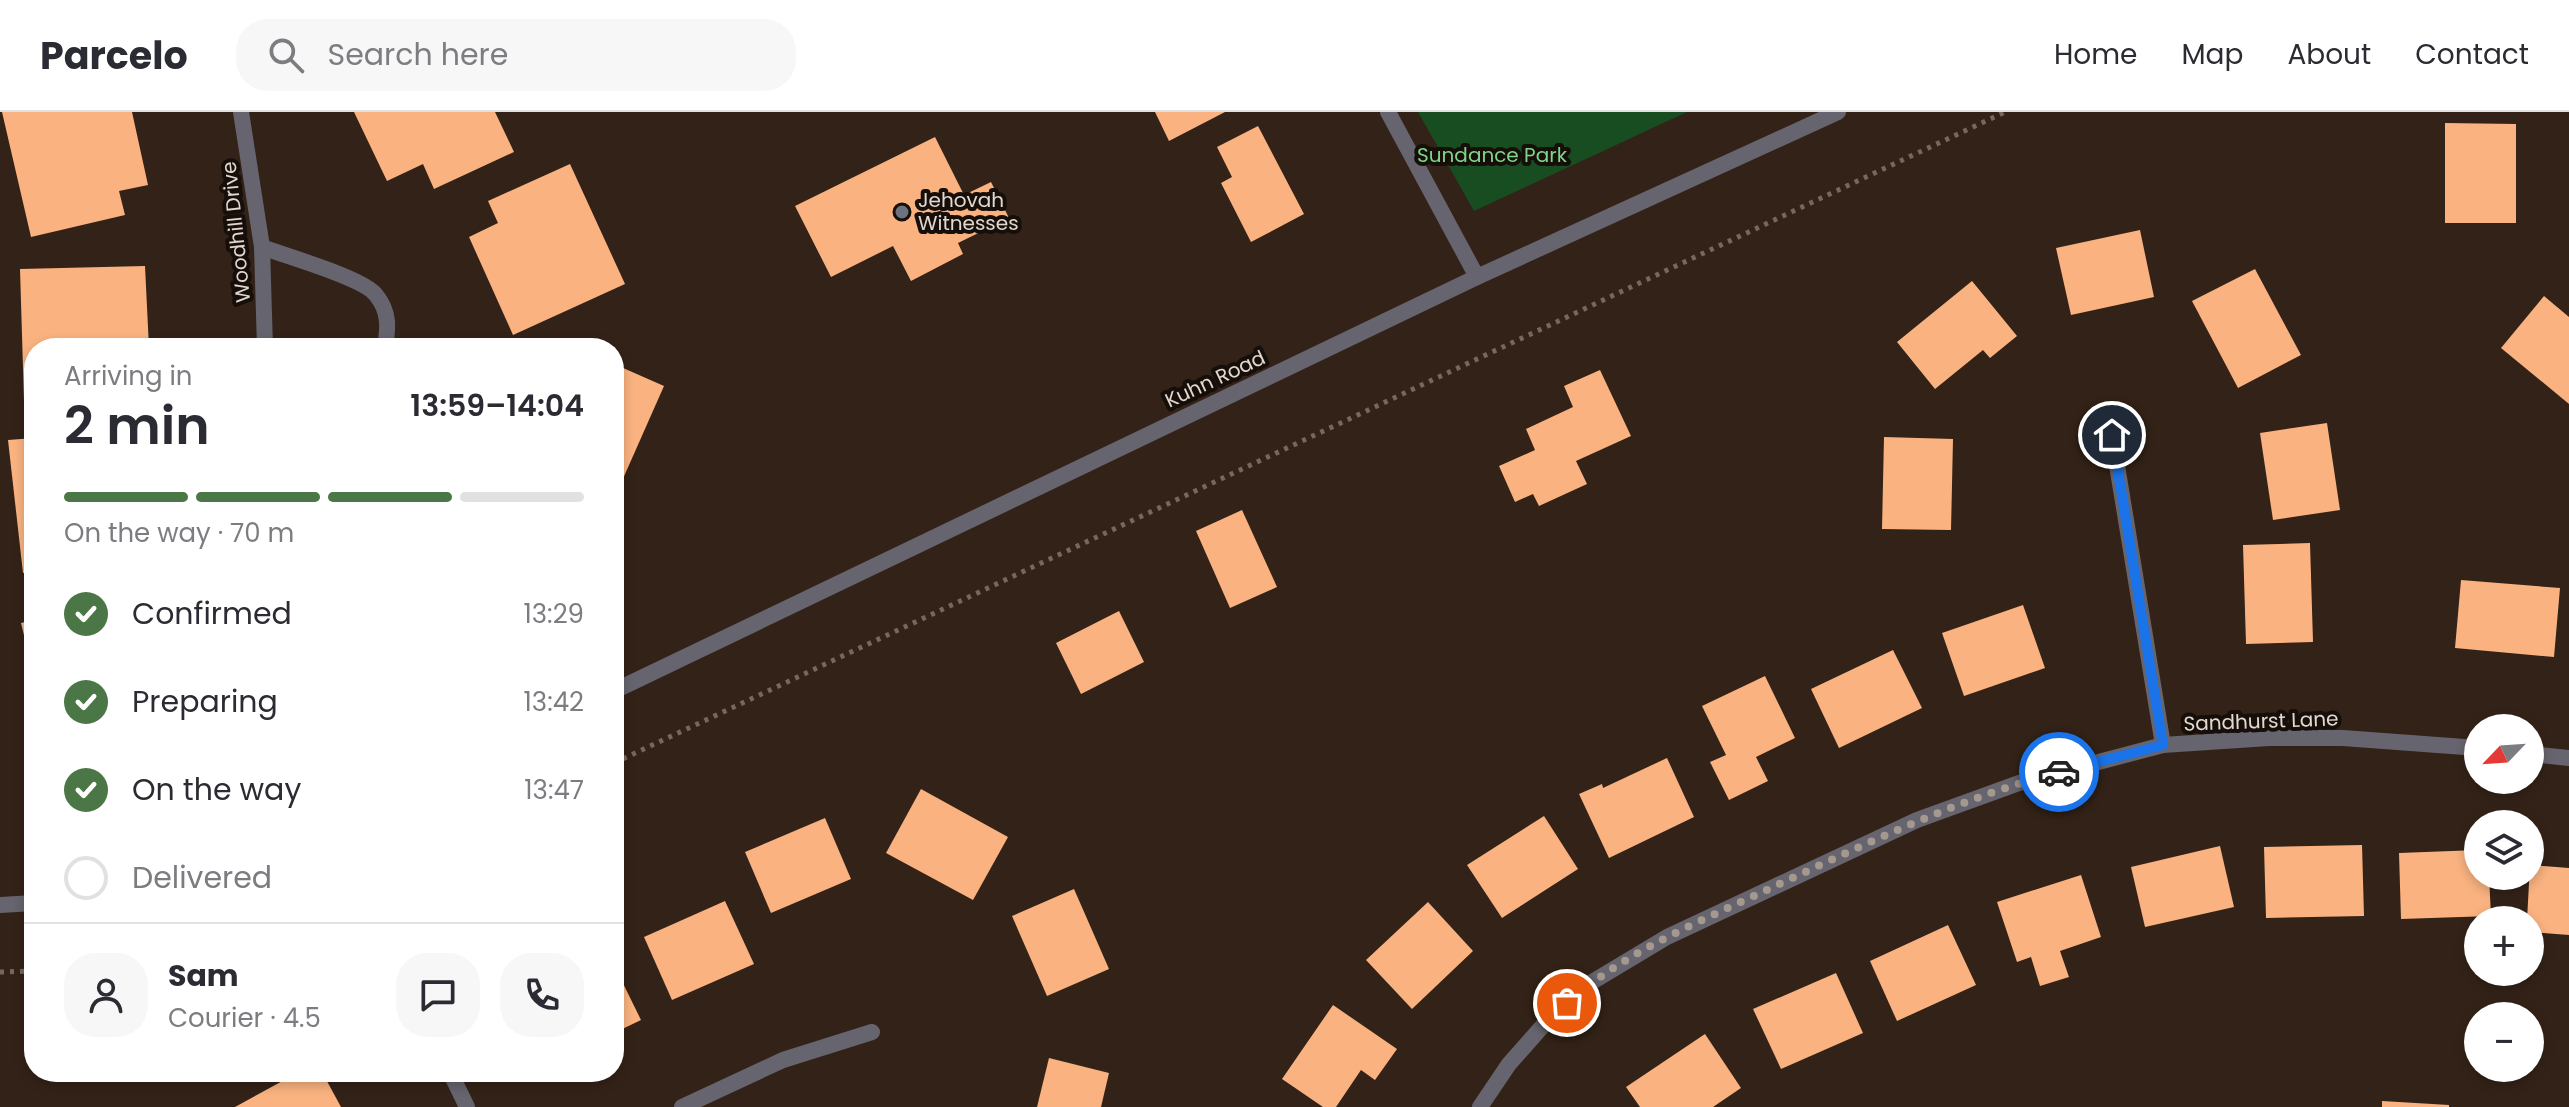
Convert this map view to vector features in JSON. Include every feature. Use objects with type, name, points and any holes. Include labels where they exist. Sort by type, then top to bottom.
[{"type":"street","name":"Woodhill Drive","points":[[241,112],[262,247],[265,338]]},
{"type":"street","points":[[1388,112],[1477,277]]},
{"type":"street","name":"Kuhn Road","points":[[624,686],[1477,277],[1838,112]]},
{"type":"street","points":[[262,247],[343,276],[375,293],[389,321],[386,338]]},
{"type":"street","points":[[2112,435],[2163,745]]},
{"type":"street","name":"Sandhurst Lane","points":[[1480,1107],[1509,1064],[1548,1020],[1587,985],[1667,937],[1917,820],[2019,783],[2163,745],[2269,738],[2343,738],[2464,747]]},
{"type":"street","points":[[2544,755],[2569,758]]},
{"type":"street","points":[[0,905],[24,904]]},
{"type":"street","points":[[682,1107],[783,1060],[872,1032]]},
{"type":"street","points":[[455,1082],[467,1107]]},
{"type":"path","points":[[624,758],[2005,112]]},
{"type":"path","points":[[0,972],[24,971]]},
{"type":"green space","name":"Sundance Park","points":[[1418,112],[1687,112],[1474,211]]},
{"type":"building","points":[[2,112],[132,112],[148,185],[119,191],[125,215],[31,237]]},
{"type":"building","points":[[354,112],[495,112],[514,152],[434,189],[423,164],[387,181]]},
{"type":"building","points":[[1155,112],[1225,112],[1169,141]]},
{"type":"building","points":[[2445,123],[2516,124],[2516,223],[2445,223]]},
{"type":"building","points":[[1258,126],[1304,214],[1251,242],[1221,183],[1232,177],[1217,147]]},
{"type":"building","name":"Jehovah Witnesses","points":[[935,137],[964,195],[991,182],[1009,218],[958,243],[963,254],[911,281],[893,246],[831,277],[795,206]]},
{"type":"building","points":[[570,164],[625,284],[513,335],[469,237],[498,223],[488,201]]},
{"type":"building","points":[[2140,230],[2154,297],[2071,315],[2056,248]]},
{"type":"building","points":[[145,266],[149,338],[24,338],[24,401],[20,269]]},
{"type":"building","points":[[2255,269],[2301,355],[2238,388],[2192,301]]},
{"type":"building","points":[[1972,281],[2017,336],[1990,358],[1983,350],[1935,389],[1897,342]]},
{"type":"building","points":[[2544,296],[2569,317],[2569,404],[2501,348]]},
{"type":"building","points":[[624,368],[664,386],[624,476]]},
{"type":"building","points":[[1600,370],[1631,436],[1576,461],[1587,484],[1539,506],[1533,494],[1515,502],[1499,466],[1535,450],[1526,429],[1573,407],[1564,386]]},
{"type":"building","points":[[2327,423],[2340,510],[2273,520],[2260,433]]},
{"type":"building","points":[[1884,437],[1953,439],[1951,530],[1882,529]]},
{"type":"building","points":[[24,439],[24,573],[23,573],[8,440]]},
{"type":"building","points":[[1242,510],[1277,587],[1230,608],[1196,531]]},
{"type":"building","points":[[2310,543],[2313,642],[2246,644],[2243,545]]},
{"type":"building","points":[[2461,580],[2560,588],[2554,657],[2455,648]]},
{"type":"building","points":[[2023,605],[2045,668],[1964,696],[1942,633]]},
{"type":"building","points":[[1119,611],[1144,662],[1081,694],[1056,643]]},
{"type":"building","points":[[1893,650],[1922,708],[1839,748],[1811,689]]},
{"type":"building","points":[[1765,676],[1795,738],[1756,757],[1768,781],[1729,800],[1710,762],[1726,755],[1702,706]]},
{"type":"building","points":[[1667,758],[1694,817],[1609,858],[1579,794],[1602,784],[1603,788]]},
{"type":"building","points":[[921,789],[1008,837],[973,900],[886,853]]},
{"type":"building","points":[[1544,816],[1578,869],[1502,918],[1467,865]]},
{"type":"building","points":[[825,818],[851,879],[771,913],[745,852]]},
{"type":"building","points":[[2362,845],[2364,916],[2266,918],[2264,847]]},
{"type":"building","points":[[2220,846],[2234,907],[2145,927],[2131,867]]},
{"type":"building","points":[[2464,851],[2464,890],[2490,890],[2490,906],[2464,906],[2464,917],[2401,919],[2399,853]]},
{"type":"building","points":[[2544,866],[2569,868],[2569,935],[2544,933],[2544,906],[2528,906],[2529,890],[2544,890]]},
{"type":"building","points":[[2081,875],[2101,937],[2060,951],[2069,977],[2040,986],[2031,957],[2017,962],[1997,902]]},
{"type":"building","points":[[1074,889],[1109,969],[1047,996],[1012,916]]},
{"type":"building","points":[[725,901],[754,964],[672,1000],[644,937]]},
{"type":"building","points":[[1428,902],[1473,951],[1412,1009],[1366,960]]},
{"type":"building","points":[[1948,925],[1976,985],[1897,1021],[1870,961]]},
{"type":"building","points":[[1836,973],[1863,1033],[1781,1069],[1753,1009]]},
{"type":"building","points":[[624,985],[641,1020],[624,1028]]},
{"type":"building","points":[[1333,1005],[1397,1049],[1375,1080],[1361,1070],[1336,1107],[1323,1107],[1282,1079]]},
{"type":"building","points":[[1705,1034],[1741,1088],[1713,1107],[1640,1107],[1626,1087]]},
{"type":"building","points":[[1049,1058],[1109,1073],[1101,1107],[1037,1107]]},
{"type":"building","points":[[281,1082],[327,1082],[341,1107],[235,1107]]},
{"type":"building","points":[[2382,1101],[2449,1105],[2449,1107],[2382,1107]]},
{"type":"way so far","points":[[1567,1003],[1587,985],[1667,937],[1917,820],[2059,772]]},
{"type":"place","name":"Jehovah Witnesses","points":[[902,212]]},
{"type":"route","points":[[2059,772],[2163,745],[2112,435]]}]
